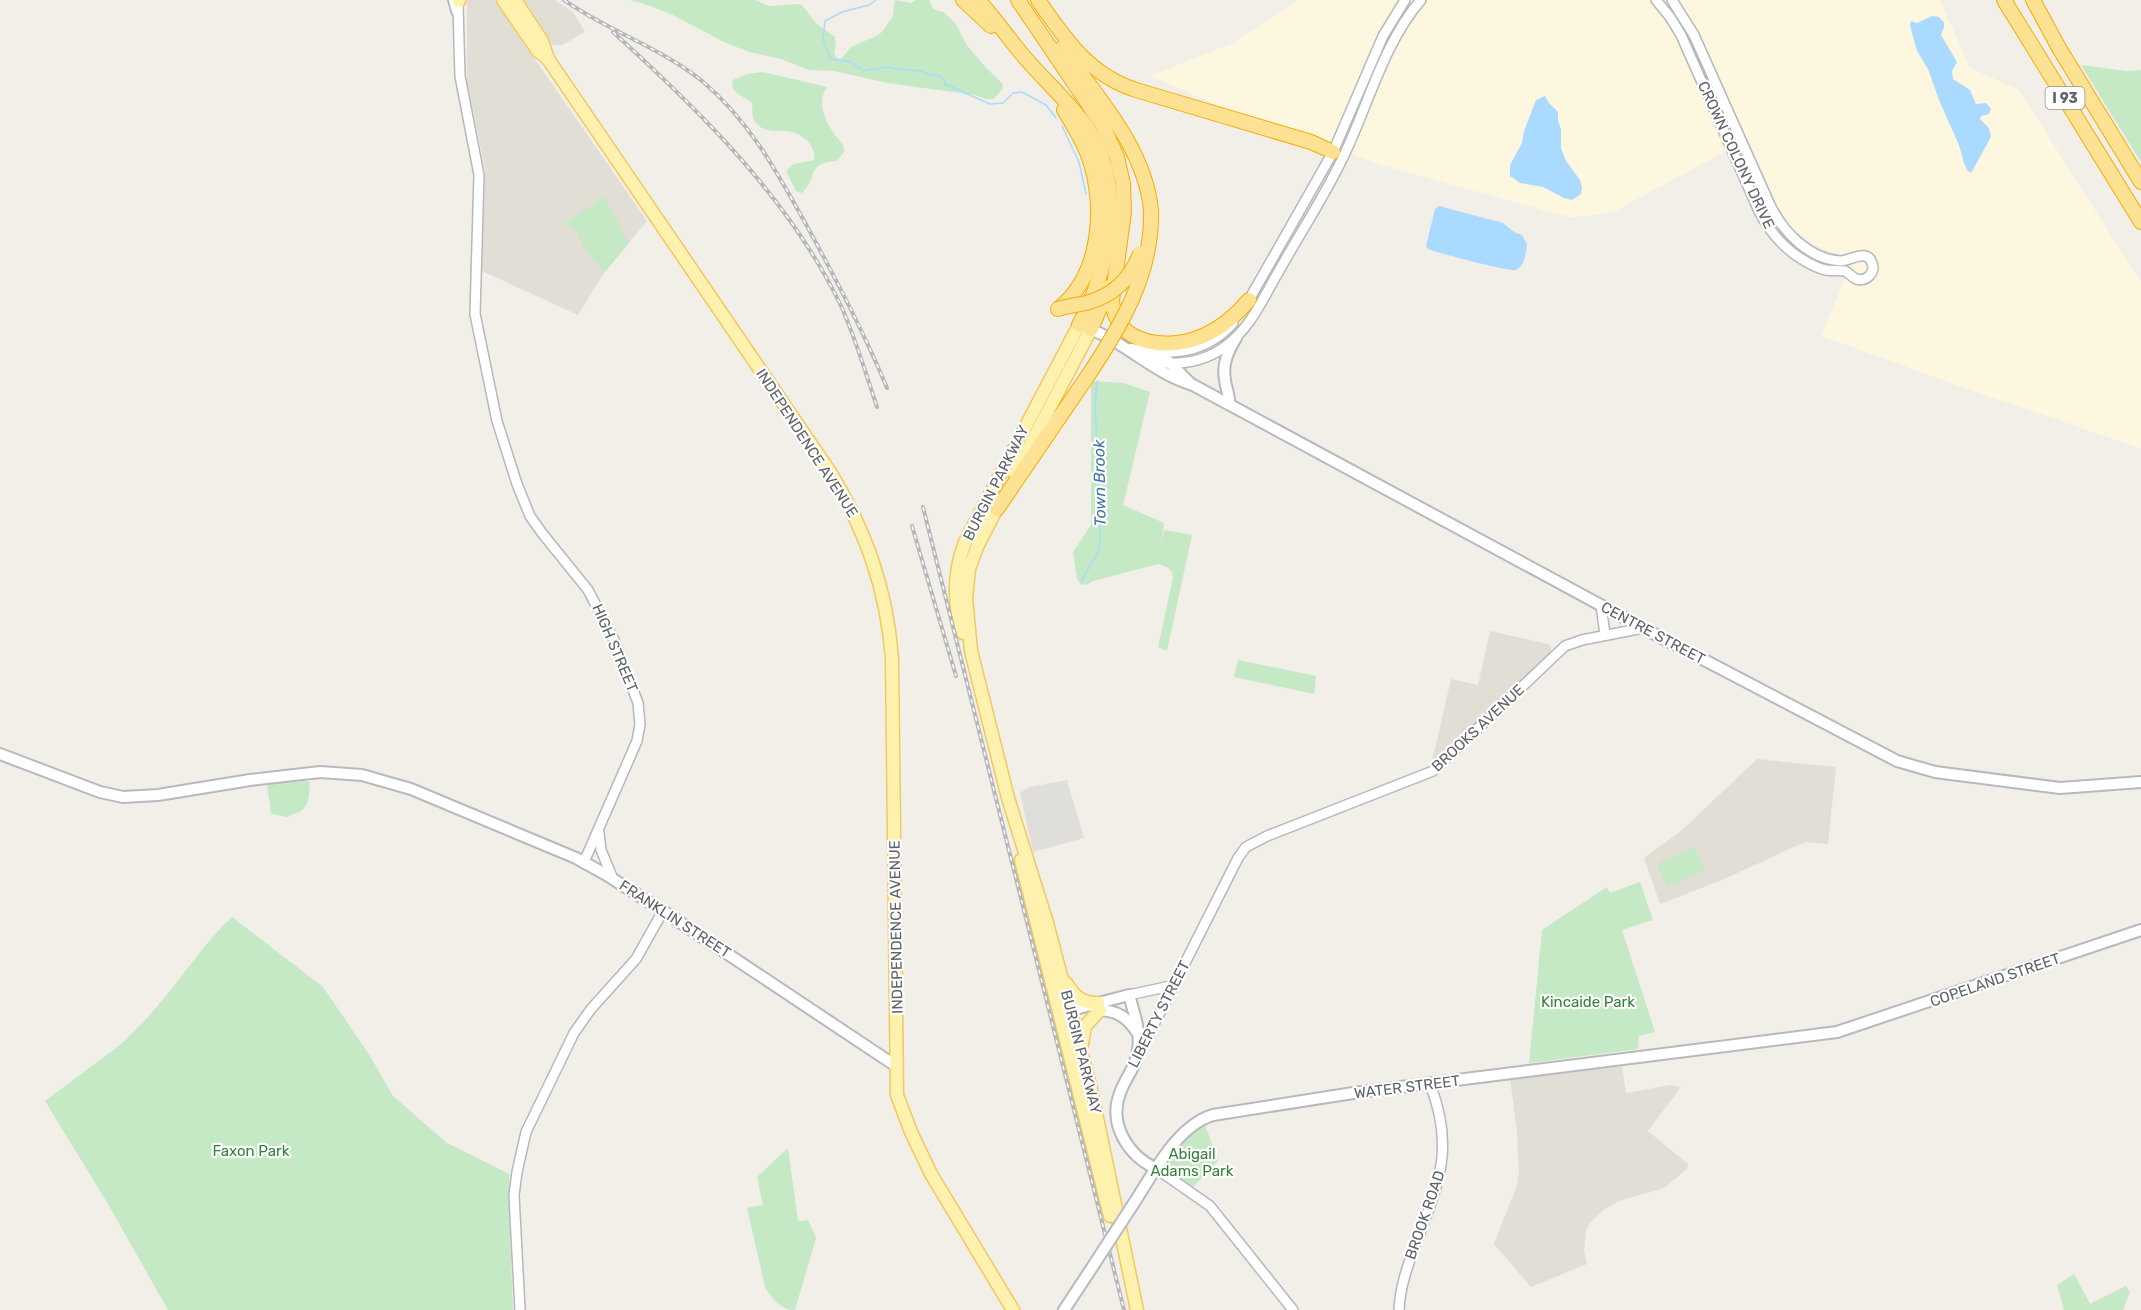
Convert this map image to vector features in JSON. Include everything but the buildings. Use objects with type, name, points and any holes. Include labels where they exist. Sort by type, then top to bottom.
[{"type":"highway","points":[[963,0],[1020,52]]},
{"type":"highway","points":[[978,0],[1096,145],[1106,169],[1109,184],[1108,233],[1104,259],[1085,327]]},
{"type":"highway","points":[[1018,0],[1099,119],[1114,148],[1122,174],[1124,201],[1122,234],[1112,296],[1114,313],[1127,331],[1147,342],[1174,344],[1200,338],[1223,325],[1249,300]]},
{"type":"highway","name":"I 93","points":[[2004,0],[2141,222]]},
{"type":"highway","name":"I 93","points":[[2033,0],[2054,39],[2141,182]]},
{"type":"highway","points":[[1033,3],[1079,56],[1114,82],[1311,142],[1333,152]]},
{"type":"highway","points":[[997,509],[1115,335],[1134,295],[1149,243],[1151,210],[1143,170],[1135,153],[1033,3]]},
{"type":"highway","points":[[1072,115],[1094,174],[1098,212],[1093,250],[1081,282],[1058,309],[1094,300],[1112,292],[1123,283],[1138,258],[1148,229],[1151,210]]},
{"type":"highway","name":"I 93","points":[[2125,197],[2141,212]]},
{"type":"highway","points":[[1085,327],[1104,302],[1117,262]]},
{"type":"main road","name":"INDEPENDENCE AVENUE","points":[[503,0],[536,48],[548,59],[830,472],[855,515],[873,558],[885,602],[892,659],[896,1066]]},
{"type":"main road","name":"INDEPENDENCE AVENUE","points":[[515,0],[542,41],[548,59]]},
{"type":"main road","name":"CENTRE STREET","points":[[1085,327],[1129,349],[1169,363],[1193,385],[1229,405],[1878,753],[1909,766],[1935,772],[2060,788],[2141,782]]},
{"type":"main road","name":"BURGIN PARKWAY","points":[[970,651],[966,598],[969,569],[977,547],[1085,327]]},
{"type":"main road","name":"BURGIN PARKWAY","points":[[1085,327],[990,492],[962,552],[957,577],[957,609],[1008,798],[1027,888],[1066,1015],[1112,1223],[1137,1310]]},
{"type":"main road","points":[[1229,405],[1230,398],[1224,366],[1228,352],[1236,338]]},
{"type":"main road","name":"CENTRE STREET","points":[[1146,356],[1169,363]]},
{"type":"main road","name":"FRANKLIN STREET","points":[[0,754],[108,795],[134,796],[170,793],[320,772],[353,773],[411,789],[584,862],[663,911],[896,1066]]},
{"type":"main road","name":"BURGIN PARKWAY","points":[[1008,798],[1041,901],[1061,974],[1066,1015],[1084,1060],[1137,1310]]},
{"type":"main road","name":"COPELAND STREET","points":[[1848,1029],[2141,930]]},
{"type":"main road","points":[[1061,974],[1078,998],[1123,1017],[1138,1037]]},
{"type":"main road","points":[[1066,1015],[1130,998],[1138,1037],[1136,1061]]},
{"type":"main road","points":[[1084,1060],[1082,1041],[1084,1029],[1099,1006]]},
{"type":"main road","name":"WATER STREET","points":[[1064,1310],[1157,1168],[1184,1132],[1195,1123],[1208,1117],[1348,1094],[1834,1033],[1848,1029]]},
{"type":"main road","name":"LIBERTY STREET","points":[[1136,1061],[1119,1096],[1117,1121],[1123,1138],[1131,1150],[1141,1160],[1157,1168]]},
{"type":"main road","points":[[896,1066],[898,1100],[917,1147],[1013,1310]]},
{"type":"street","points":[[1169,363],[1219,337],[1239,316],[1333,152],[1383,36],[1405,0]]},
{"type":"street","points":[[1169,363],[1191,362],[1209,356],[1236,338],[1256,311],[1339,166],[1396,36],[1421,0]]},
{"type":"street","name":"CROWN COLONY DRIVE","points":[[1656,0],[1681,35],[1759,211],[1773,234],[1788,250],[1807,262],[1822,269],[1844,271],[1852,276]]},
{"type":"street","name":"CROWN COLONY DRIVE","points":[[1672,0],[1694,35],[1770,206],[1780,223],[1796,240],[1817,254],[1841,261],[1855,257]]},
{"type":"street","name":"HIGH STREET","points":[[457,2],[460,76],[479,173],[475,319],[497,422],[516,484],[530,516],[581,580],[596,604],[615,640],[638,703],[640,720],[638,736],[584,862]]},
{"type":"street","points":[[1861,255],[1870,259],[1873,270],[1864,279],[1852,276],[1849,266],[1855,257],[1861,255]]},
{"type":"street","points":[[1601,605],[1605,635]]},
{"type":"street","name":"BROOKS AVENUE","points":[[1242,852],[1249,845],[1267,836],[1433,771],[1563,647],[1575,642],[1643,628]]},
{"type":"street","points":[[600,828],[601,850],[613,879]]},
{"type":"street","name":"LIBERTY STREET","points":[[1136,1061],[1242,852]]},
{"type":"street","points":[[520,1310],[514,1219],[515,1184],[524,1141],[562,1055],[583,1018],[636,959],[663,911]]},
{"type":"street","points":[[1130,998],[1174,985]]},
{"type":"street","name":"BROOK ROAD","points":[[1399,1310],[1406,1271],[1434,1196],[1443,1162],[1442,1133],[1430,1084]]},
{"type":"street","points":[[1157,1168],[1210,1206],[1293,1310]]},
{"type":"shaded area","points":[[467,0],[494,0],[647,221],[604,273],[578,315],[482,271],[485,168],[467,82]]},
{"type":"shaded area","points":[[524,0],[555,0],[573,12],[585,32],[562,45],[552,45]]},
{"type":"shaded area","points":[[1298,0],[1940,0],[1970,68],[2019,90],[2141,283],[2141,448],[1981,394],[1822,336],[1856,250],[1843,254],[1829,252],[1809,241],[1791,226],[1776,203],[1748,139],[1617,210],[1572,217],[1374,163],[1324,141],[1252,120],[1150,76],[1233,43]]},
{"type":"shaded area","points":[[1490,631],[1548,644],[1551,652],[1431,766],[1451,679],[1478,685]]},
{"type":"shaded area","points":[[1757,759],[1836,767],[1828,844],[1805,842],[1722,880],[1660,904],[1644,858],[1681,831]]},
{"type":"shaded area","points":[[1067,780],[1084,838],[1033,852],[1020,793],[1029,787]]},
{"type":"shaded area","points":[[1622,1066],[1626,1093],[1670,1085],[1681,1087],[1648,1131],[1688,1164],[1687,1169],[1664,1188],[1619,1201],[1606,1208],[1586,1230],[1584,1251],[1587,1264],[1531,1287],[1494,1244],[1517,1185],[1519,1170],[1518,1140],[1510,1079]]},
{"type":"green space","points":[[629,0],[755,0],[769,6],[801,4],[817,24],[835,37],[834,54],[838,59],[842,58],[851,47],[882,32],[893,16],[895,0],[911,3],[916,0],[929,0],[933,9],[943,12],[956,24],[966,44],[1002,83],[1003,88],[994,99],[985,99],[975,95],[887,83],[834,71],[809,70],[781,59],[749,52],[724,42],[673,15]]},
{"type":"green space","points":[[2081,65],[2126,71],[2141,70],[2141,162]]},
{"type":"green space","points":[[763,72],[827,87],[822,98],[823,110],[844,152],[837,161],[827,162],[816,168],[802,193],[796,191],[786,171],[794,164],[814,160],[812,146],[797,134],[763,129],[759,126],[753,118],[752,103],[738,94],[732,85],[733,80],[747,74]]},
{"type":"green space","points":[[604,197],[629,243],[604,273],[583,246],[576,230],[564,224]]},
{"type":"green space","points":[[1091,381],[1124,383],[1150,392],[1123,505],[1164,523],[1161,545],[1164,530],[1192,535],[1167,651],[1158,647],[1173,578],[1168,568],[1158,564],[1093,581],[1086,585],[1081,584],[1077,579],[1073,552],[1091,525]]},
{"type":"green space","points":[[1238,660],[1316,676],[1314,694],[1234,677]]},
{"type":"green space","points":[[310,782],[306,805],[301,811],[288,817],[271,814],[267,784]]},
{"type":"green space","points":[[1694,847],[1705,870],[1667,887],[1657,864]]},
{"type":"green space","name":"Kincaide Park","points":[[1640,882],[1653,920],[1622,930],[1655,1032],[1639,1036],[1638,1049],[1529,1063],[1542,930],[1607,887],[1610,893]]},
{"type":"green space","name":"Faxon Park","points":[[232,917],[323,987],[370,1056],[393,1096],[447,1143],[509,1174],[513,1310],[168,1310],[108,1204],[45,1101],[120,1045],[150,1015],[212,937]]},
{"type":"green space","name":"Abigail Adams Park","points":[[1205,1125],[1218,1161],[1192,1188],[1170,1171],[1169,1163],[1190,1135]]},
{"type":"green space","points":[[788,1148],[798,1221],[808,1220],[816,1238],[795,1310],[777,1303],[765,1287],[747,1208],[763,1205],[757,1177]]},
{"type":"green space","points":[[2074,1274],[2090,1304],[2126,1286],[2130,1292],[2123,1310],[2064,1310],[2057,1285]]},
{"type":"water","points":[[1932,16],[1939,17],[1944,22],[1941,35],[1957,62],[1952,71],[1953,79],[1970,90],[1976,104],[1986,103],[1991,109],[1989,114],[1981,116],[1980,119],[1989,128],[1991,137],[1971,173],[1964,163],[1928,69],[1917,51],[1910,25],[1911,21],[1917,23]]},
{"type":"water","points":[[1545,96],[1558,112],[1561,148],[1566,161],[1580,180],[1581,194],[1572,200],[1543,187],[1520,183],[1510,176],[1510,165],[1522,143],[1524,131],[1536,100]]},
{"type":"water","points":[[1439,206],[1503,223],[1522,235],[1527,244],[1519,268],[1511,270],[1428,249],[1426,246],[1435,209]]},
{"type":"waterway","name":"Town Brook","points":[[876,0],[869,5],[842,12],[825,21],[823,39],[830,59],[851,62],[863,71],[886,67],[938,75],[945,84],[990,104],[1003,103],[1013,93],[1022,92],[1046,105],[1056,118]]},
{"type":"waterway","name":"Town Brook","points":[[1062,126],[1079,162],[1086,194]]},
{"type":"waterway","name":"Town Brook","points":[[1081,582],[1098,552],[1100,542],[1095,408],[1097,381]]},
{"type":"railway","points":[[564,0],[686,69],[735,113],[762,149],[786,188],[850,307],[887,388]]},
{"type":"railway","points":[[613,32],[678,93],[741,159],[797,230],[842,308],[877,407]]},
{"type":"railway","points":[[923,507],[1124,1310]]},
{"type":"railway","points":[[912,526],[956,676]]}]
